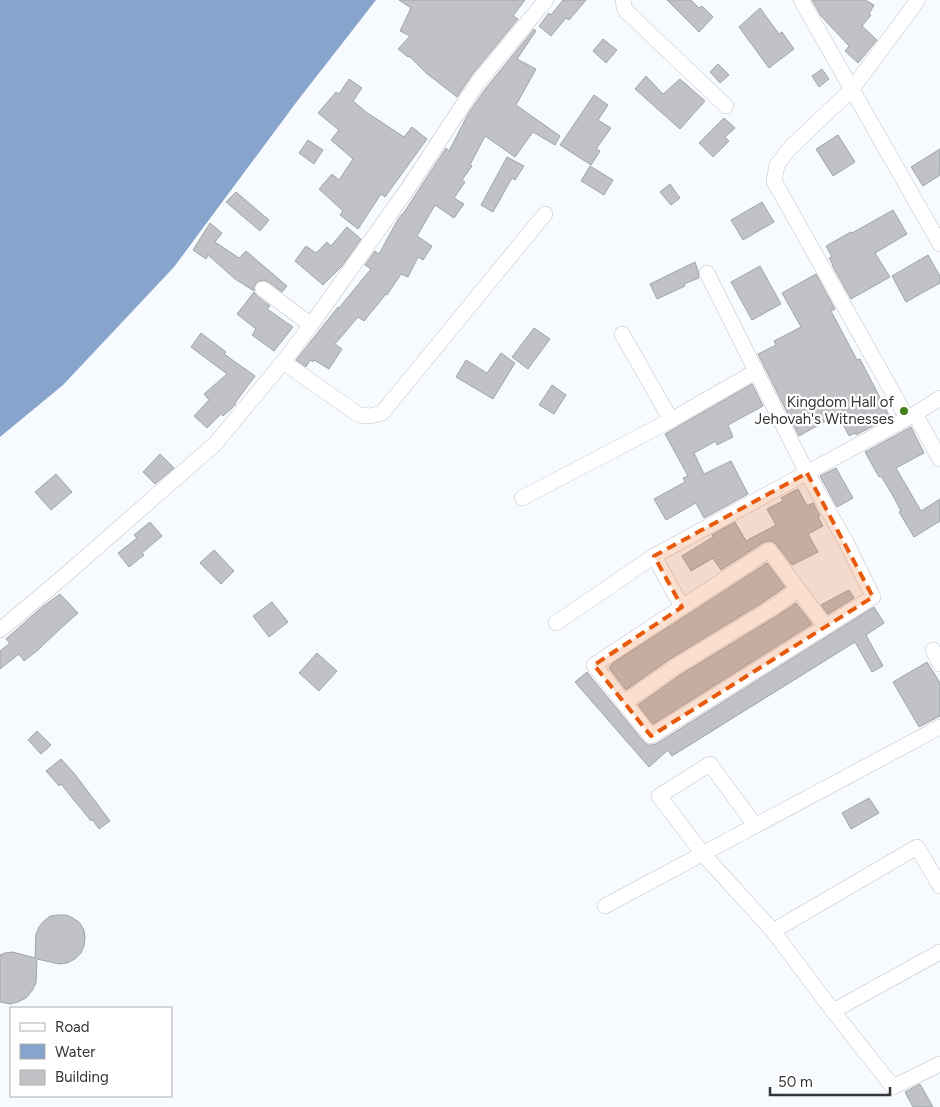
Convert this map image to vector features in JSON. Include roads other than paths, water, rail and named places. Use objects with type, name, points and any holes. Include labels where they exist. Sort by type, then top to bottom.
[{"type":"street","points":[[0,630],[215,444],[312,325],[409,187],[478,82],[546,0]]},
{"type":"street","points":[[623,0],[626,11],[726,106]]},
{"type":"street","points":[[801,0],[940,244]]},
{"type":"street","points":[[918,0],[852,89],[790,148],[777,165],[774,182],[911,416],[940,459]]},
{"type":"street","points":[[283,362],[359,415],[370,416],[382,413],[545,214]]},
{"type":"street","points":[[707,274],[807,473],[846,542],[873,597],[826,627],[651,736],[594,665],[769,550],[826,627]]},
{"type":"street","points":[[263,289],[312,325]]},
{"type":"street","points":[[622,334],[671,420]]},
{"type":"street","points":[[522,498],[671,420],[756,372]]},
{"type":"street","points":[[556,622],[654,556],[911,416],[940,398]]},
{"type":"street","points":[[654,556],[682,607]]},
{"type":"street","points":[[624,703],[675,667],[798,590]]},
{"type":"street","points":[[933,650],[940,664]]},
{"type":"street","points":[[606,906],[940,727]]},
{"type":"street","points":[[756,825],[710,764],[659,796],[703,854],[773,931],[893,1087],[940,1064]]},
{"type":"street","points":[[773,931],[917,847],[940,886]]},
{"type":"street","points":[[832,1010],[940,952]]},
{"type":"water","points":[[0,0],[376,0],[298,100],[174,267],[63,385],[0,437]]},
{"type":"place","name":"Kingdom Hall of Jehovah's Witnesses","points":[[904,411]]}]
